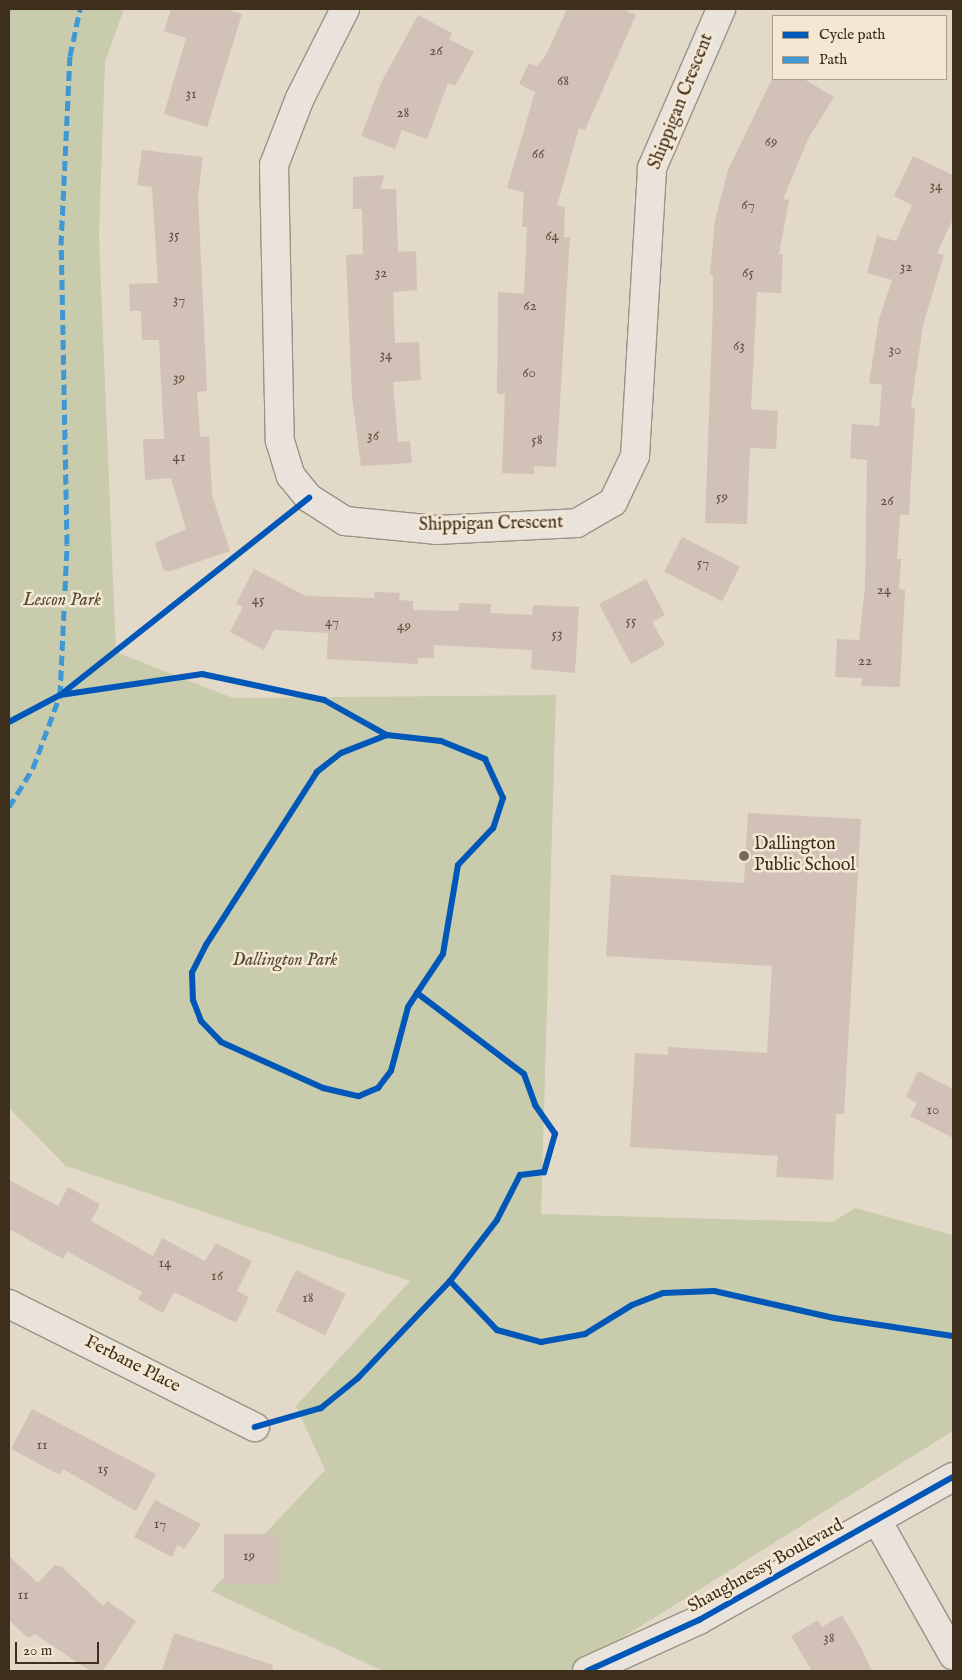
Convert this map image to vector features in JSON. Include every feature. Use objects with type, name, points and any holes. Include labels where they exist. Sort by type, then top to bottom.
[{"type":"street","name":"Shippigan Crescent","points":[[345,9],[300,98],[274,165],[280,441],[291,476],[309,498],[345,521],[436,530],[577,523],[614,502],[635,456],[652,168],[721,9]]},
{"type":"street","name":"Ferbane Place","points":[[9,1304],[255,1427]]},
{"type":"street","name":"Shaughnessy Boulevard","points":[[587,1671],[602,1662],[642,1649],[878,1522],[953,1477]]},
{"type":"street","points":[[878,1522],[953,1655]]},
{"type":"street","name":"Shaughnessy Boulevard","points":[[627,1671],[642,1649]]},
{"type":"green space","name":"Dallington Park","points":[[9,9],[124,9],[105,62],[99,236],[116,652],[233,698],[556,695],[541,1214],[832,1222],[855,1208],[953,1235],[953,1431],[569,1671],[383,1671],[211,1591],[325,1470],[296,1406],[410,1281],[66,1166],[9,1108]]},
{"type":"building","points":[[171,9],[225,9],[242,14],[207,127],[164,114],[186,38],[164,31]]},
{"type":"building","points":[[567,9],[622,9],[636,15],[585,130],[579,128],[557,206],[565,207],[564,237],[570,237],[556,467],[534,466],[534,474],[502,473],[505,394],[497,394],[498,292],[524,294],[527,227],[522,227],[524,192],[507,188],[535,92],[519,84],[529,63],[537,66],[546,55]]},
{"type":"building","points":[[418,15],[452,33],[449,39],[474,52],[455,86],[448,83],[427,139],[402,130],[395,149],[361,136],[382,81]]},
{"type":"building","points":[[772,79],[806,80],[834,97],[809,137],[783,199],[789,200],[779,254],[783,254],[781,293],[757,292],[751,409],[778,411],[776,449],[750,448],[747,524],[705,523],[713,304],[713,275],[710,275],[715,220],[728,170]]},
{"type":"building","points":[[142,150],[203,157],[198,196],[207,391],[197,392],[200,437],[209,436],[212,495],[230,551],[171,571],[164,571],[155,543],[186,529],[171,478],[145,480],[143,439],[164,439],[159,340],[142,340],[141,311],[130,311],[129,284],[158,283],[152,187],[137,185]]},
{"type":"building","points":[[913,156],[953,175],[953,219],[937,253],[944,255],[923,325],[911,407],[915,408],[909,515],[900,515],[897,559],[901,559],[899,589],[905,590],[900,687],[861,686],[862,678],[835,677],[837,639],[859,640],[865,587],[867,460],[850,458],[852,424],[879,426],[882,385],[869,383],[879,319],[892,280],[867,273],[877,236],[896,241],[912,205],[894,196]]},
{"type":"building","points":[[385,175],[380,189],[396,189],[398,252],[416,251],[417,290],[393,292],[395,343],[419,342],[421,380],[393,382],[398,442],[410,441],[412,463],[361,466],[352,396],[346,255],[363,254],[362,209],[353,209],[353,177]]},
{"type":"building","points":[[682,537],[740,567],[722,601],[664,572]]},
{"type":"building","points":[[254,569],[306,596],[374,598],[375,592],[400,593],[399,600],[413,601],[413,610],[459,611],[459,603],[491,604],[490,613],[532,615],[533,605],[579,607],[575,673],[531,669],[532,650],[434,645],[434,658],[418,658],[418,664],[327,659],[328,633],[274,630],[264,650],[230,632],[243,607],[236,604]]},
{"type":"building","points":[[646,579],[665,615],[652,622],[665,645],[631,664],[599,604]]},
{"type":"building","points":[[748,813],[861,819],[844,1114],[836,1114],[833,1180],[776,1177],[778,1156],[630,1147],[635,1053],[668,1055],[668,1047],[767,1053],[772,966],[606,956],[611,875],[744,883]]},
{"type":"building","points":[[918,1071],[953,1089],[953,1138],[910,1116],[917,1103],[906,1097]]},
{"type":"building","points":[[9,1180],[58,1206],[68,1187],[100,1204],[91,1221],[153,1256],[162,1238],[205,1261],[216,1243],[252,1261],[237,1291],[249,1297],[236,1323],[174,1292],[163,1313],[138,1299],[142,1292],[67,1251],[63,1259],[9,1229]]},
{"type":"building","points":[[296,1270],[345,1294],[325,1335],[276,1311]]},
{"type":"building","points":[[32,1409],[156,1474],[136,1511],[63,1469],[60,1475],[11,1449]]},
{"type":"building","points":[[155,1500],[201,1524],[184,1549],[178,1545],[172,1557],[134,1537]]},
{"type":"building","points":[[224,1534],[278,1534],[278,1584],[224,1584]]},
{"type":"building","points":[[9,1556],[38,1583],[55,1565],[62,1567],[103,1606],[107,1601],[136,1621],[103,1671],[90,1671],[35,1634],[28,1638],[9,1620]]},
{"type":"building","points":[[842,1615],[872,1671],[812,1671],[791,1636],[818,1620],[822,1627]]},
{"type":"building","points":[[174,1633],[273,1665],[272,1671],[162,1671]]},
{"type":"marked path","points":[[9,807],[33,768],[60,695],[67,544],[61,245],[70,56],[80,9]]},
{"type":"cycle path","points":[[64,692],[309,498]]},
{"type":"cycle path","points":[[9,722],[60,695],[202,674],[324,700],[387,735],[441,741],[485,759],[503,798],[493,828],[458,865],[443,954],[417,993],[524,1074],[535,1105],[555,1134],[544,1172],[520,1175],[497,1220],[450,1281],[358,1378],[321,1408],[255,1427]]},
{"type":"cycle path","points":[[387,735],[341,753],[317,772],[206,945],[192,973],[193,1000],[201,1021],[221,1042],[323,1088],[359,1096],[378,1088],[391,1071],[408,1007],[417,993]]},
{"type":"cycle path","points":[[450,1281],[497,1330],[541,1342],[585,1334],[632,1305],[663,1293],[714,1291],[834,1318],[953,1336]]},
{"type":"cycle path","points":[[587,1671],[699,1620],[953,1477]]},
{"type":"place","name":"Dallington Public School","points":[[744,856]]},
{"type":"park label","name":"Lescon Park","points":[[62,601]]}]
